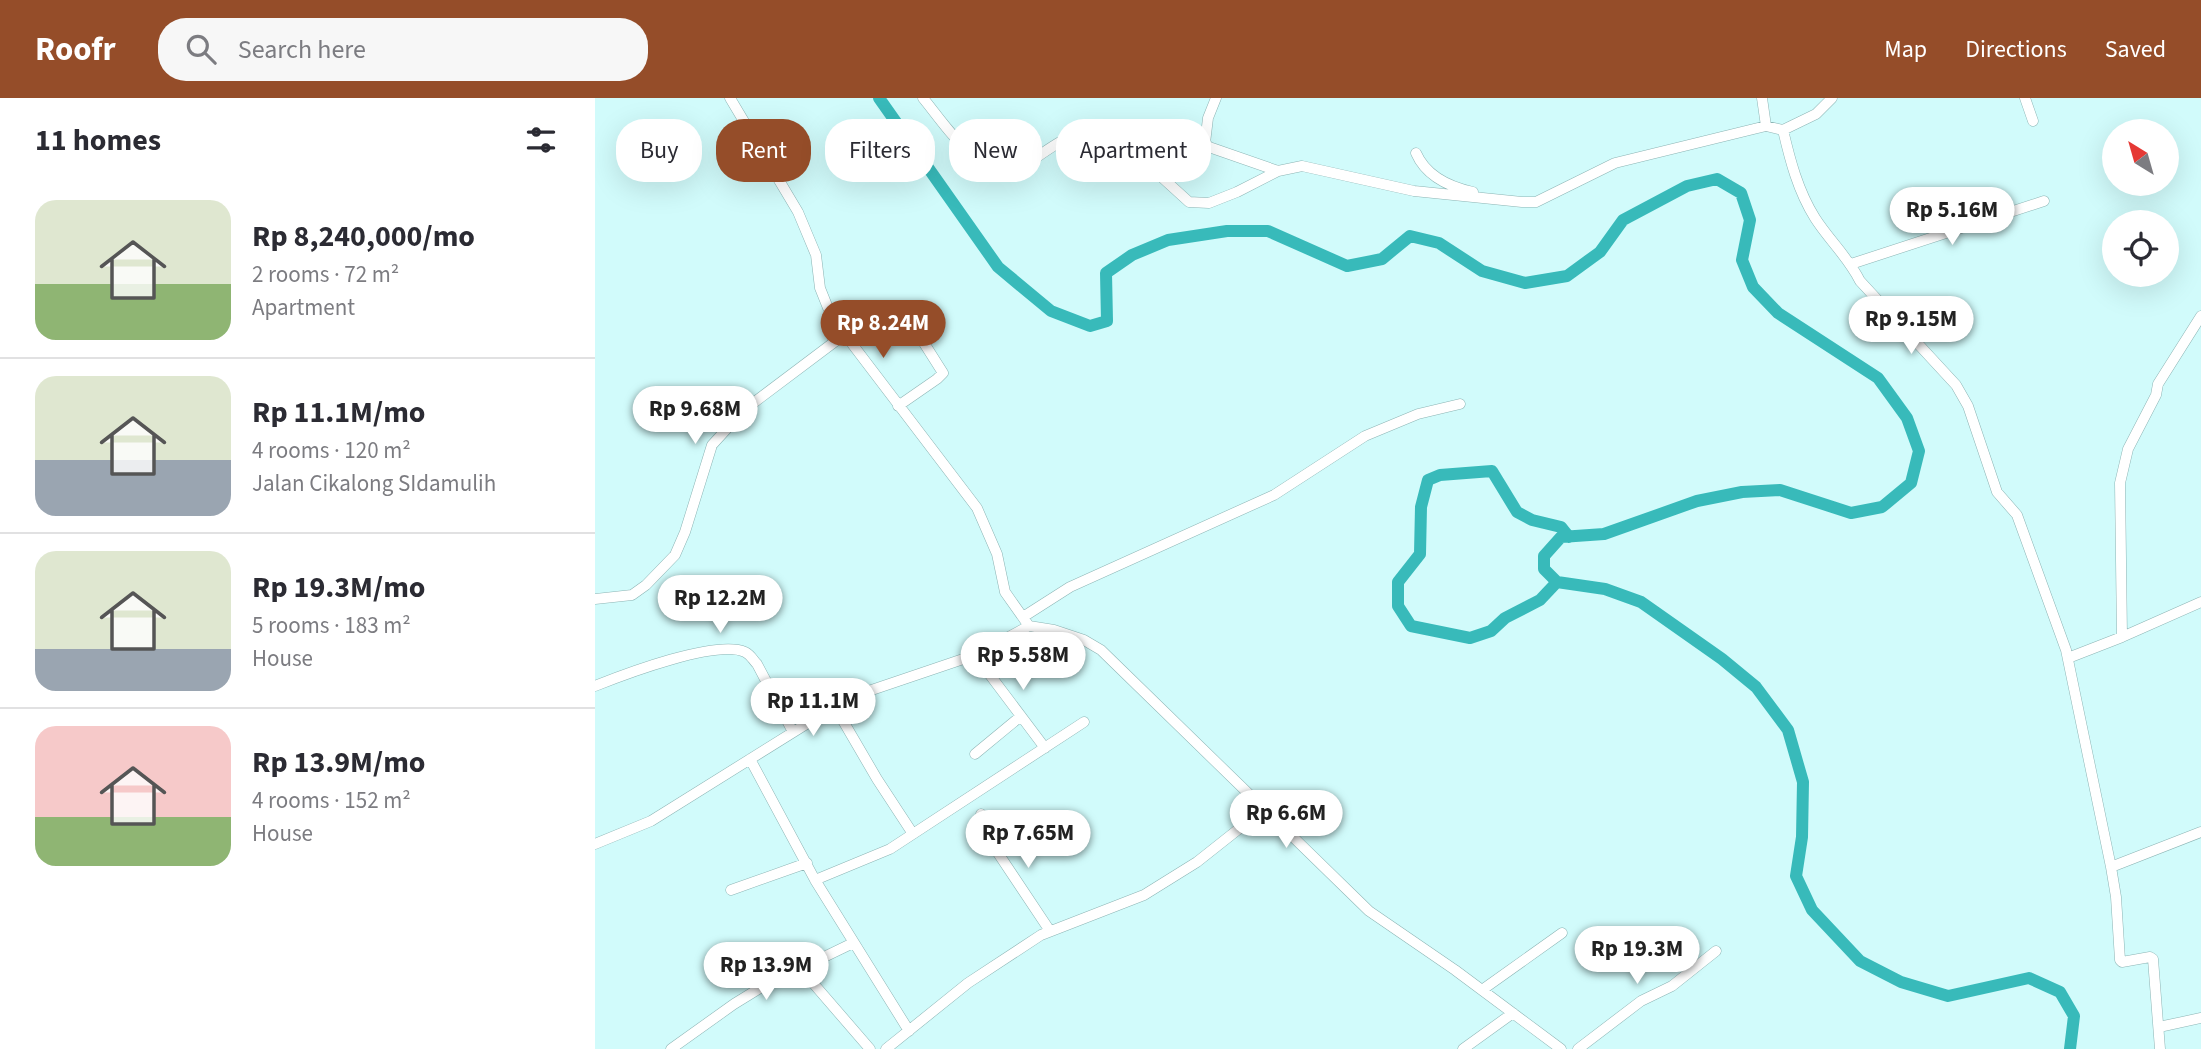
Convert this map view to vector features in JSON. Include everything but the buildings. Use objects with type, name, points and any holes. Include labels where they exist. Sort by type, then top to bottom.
[{"type":"street","points":[[730,98],[798,212],[816,255],[823,299],[898,406],[977,508],[997,554],[1005,592],[1026,621],[1084,640],[1101,650],[1369,911],[1561,1049]]},
{"type":"street","points":[[923,98],[963,146],[988,166],[999,169],[1024,166],[1077,132],[1099,128],[1111,131],[1189,202],[1209,203],[1278,171],[1302,166],[1414,191],[1536,202],[1615,163],[1766,126],[1783,130],[1816,114],[1832,98]]},
{"type":"street","points":[[1216,98],[1208,118],[1205,144],[1242,160],[1278,171]]},
{"type":"street","points":[[1762,98],[1766,126]]},
{"type":"street","points":[[2025,98],[2032,121]]},
{"type":"street","points":[[1783,130],[1798,185],[1815,218],[1851,264],[1860,281],[1926,350],[1962,393],[1979,433],[1997,492],[2017,515],[2068,657],[2111,867],[2120,960],[2153,959],[2160,1049]]},
{"type":"street","points":[[1416,153],[1427,173],[1467,191],[1501,199]]},
{"type":"street","points":[[1851,264],[2044,201]]},
{"type":"street","points":[[595,599],[632,595],[646,585],[675,555],[685,532],[712,445],[744,410],[845,334],[897,312],[905,313],[943,373],[898,406]]},
{"type":"street","points":[[2122,637],[2120,484],[2128,449],[2156,395],[2158,384],[2201,316]]},
{"type":"street","points":[[595,844],[651,821],[848,698],[975,655],[1070,587],[1274,495],[1365,436],[1418,414],[1461,404]]},
{"type":"street","points":[[2068,657],[2122,637],[2201,602]]},
{"type":"street","points":[[595,686],[636,670],[701,652],[743,651],[757,664],[793,732]]},
{"type":"street","points":[[975,655],[1045,748]]},
{"type":"street","points":[[835,707],[913,834]]},
{"type":"street","points":[[975,754],[1021,716]]},
{"type":"street","points":[[815,880],[879,855],[1084,722]]},
{"type":"street","points":[[750,759],[815,880],[909,1031]]},
{"type":"street","points":[[886,1049],[968,984],[1041,935],[1144,895],[1196,862],[1263,807]]},
{"type":"street","points":[[981,814],[984,832],[1050,931]]},
{"type":"street","points":[[2111,867],[2201,832]]},
{"type":"street","points":[[731,890],[807,863]]},
{"type":"street","points":[[1482,990],[1562,933]]},
{"type":"street","points":[[671,1049],[734,1003],[853,943]]},
{"type":"street","points":[[1578,1049],[1641,1001],[1672,986],[1716,951]]},
{"type":"street","points":[[800,968],[870,1049]]},
{"type":"street","points":[[1463,1049],[1513,1013]]},
{"type":"street","points":[[2159,1027],[2201,1018]]},
{"type":"waterway","points":[[879,98],[998,267],[1051,311],[1090,326],[1107,321],[1106,273],[1132,255],[1168,240],[1227,231],[1268,231],[1347,266],[1382,259],[1410,236],[1439,243],[1482,271],[1525,283],[1567,276],[1600,252],[1623,220],[1687,186],[1717,179],[1741,193],[1750,220],[1742,260],[1753,287],[1778,313],[1878,378],[1907,418],[1919,451],[1911,483],[1882,507],[1851,513],[1780,490],[1742,492],[1697,501],[1604,534],[1561,537],[1544,556],[1544,569],[1557,582],[1605,589],[1641,602],[1722,659],[1756,687],[1788,730],[1803,782],[1802,837],[1796,876],[1812,910],[1860,961],[1901,982],[1948,996],[2029,978],[2060,992],[2074,1016],[2070,1049]]},
{"type":"waterway","points":[[1557,582],[1540,600],[1505,618],[1491,631],[1470,638],[1411,626],[1398,606],[1398,582],[1420,554],[1421,507],[1428,480],[1440,475],[1492,471],[1517,512],[1532,520],[1561,527],[1569,537]]}]
